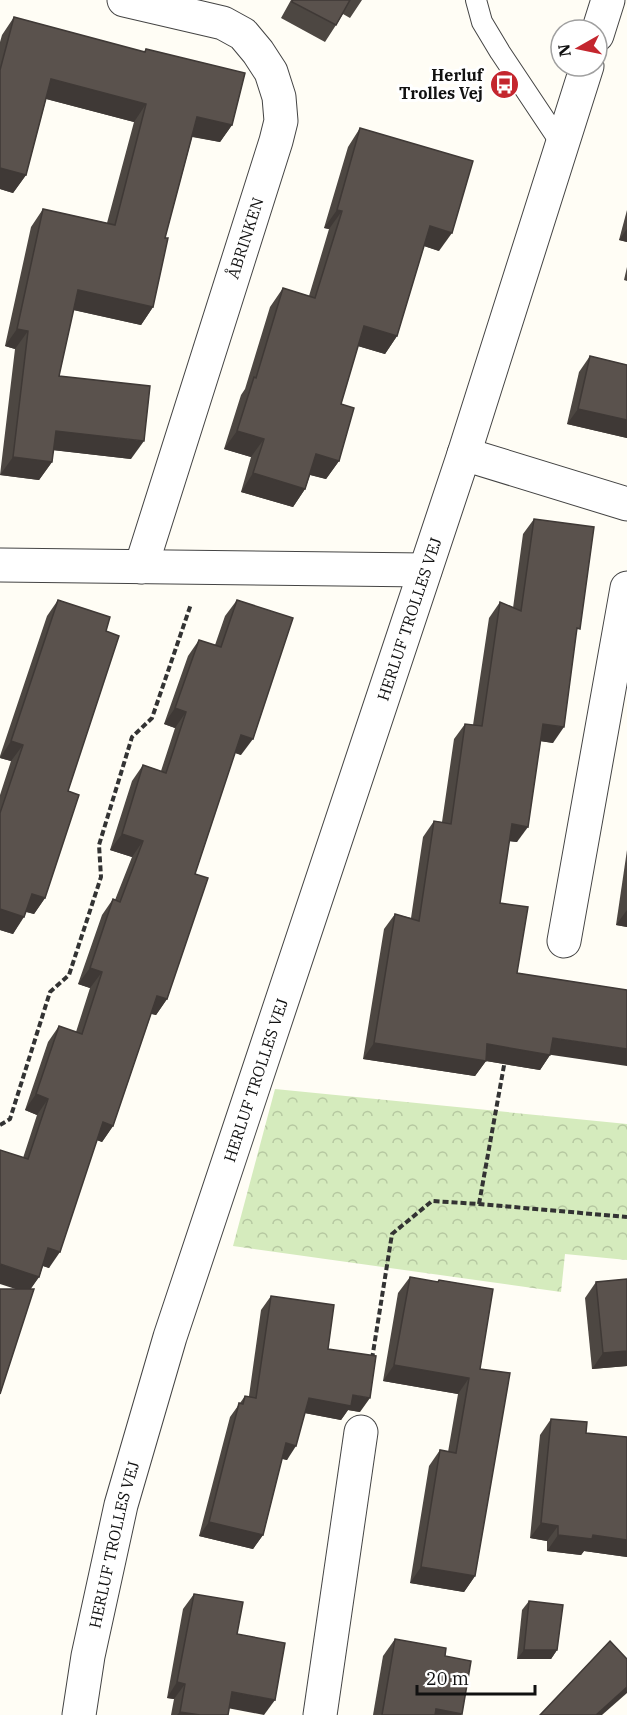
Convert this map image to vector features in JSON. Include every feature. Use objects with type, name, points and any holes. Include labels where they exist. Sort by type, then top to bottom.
[{"type":"street","name":"ÅBRINKEN","points":[[124,0],[223,23],[243,34],[272,72],[279,97],[281,121],[141,567]]},
{"type":"street","points":[[602,18],[608,0]]},
{"type":"street","name":"HERLUF TROLLES VEJ","points":[[79,1715],[88,1656],[121,1505],[170,1337],[464,454],[583,78]]},
{"type":"street","points":[[464,454],[627,504]]},
{"type":"street","points":[[0,565],[425,570]]},
{"type":"street","points":[[564,941],[627,588]]},
{"type":"street","points":[[320,1715],[361,1432]]},
{"type":"lane","points":[[476,0],[482,22],[562,145]]},
{"type":"path","points":[[0,1125],[10,1119],[50,992],[69,975],[101,877],[99,845],[132,737],[152,718],[203,567]]},
{"type":"path","points":[[479,1204],[506,1054]]},
{"type":"path","points":[[372,1361],[392,1234],[432,1201],[627,1217]]},
{"type":"green space","points":[[275,1089],[627,1124],[627,1260],[565,1254],[561,1292],[233,1246]]},
{"type":"building","points":[[293,0],[350,0],[336,25],[292,2]]},
{"type":"building","points":[[14,17],[145,52],[146,49],[245,73],[232,125],[197,117],[165,238],[168,238],[153,307],[78,290],[59,376],[150,386],[144,441],[56,431],[52,462],[13,457],[28,331],[17,329],[43,209],[115,225],[146,104],[51,79],[26,175],[0,168],[0,70]]},
{"type":"building","points":[[360,128],[473,161],[452,233],[430,226],[397,336],[364,326],[341,404],[354,408],[339,461],[316,454],[305,489],[253,473],[264,439],[237,431],[254,377],[256,378],[283,288],[315,298],[342,211],[337,210]]},
{"type":"building","points":[[590,356],[627,365],[627,420],[578,409]]},
{"type":"building","points":[[534,519],[594,527],[580,629],[577,628],[564,727],[543,724],[528,827],[512,824],[500,903],[528,907],[517,973],[627,990],[627,1049],[553,1038],[550,1055],[487,1044],[486,1061],[374,1043],[395,914],[419,921],[434,821],[451,824],[465,724],[482,726],[500,602],[521,611]]},
{"type":"building","points":[[58,600],[110,617],[106,631],[119,636],[68,791],[79,795],[45,898],[32,894],[24,917],[0,909],[0,813],[23,745],[11,741]]},
{"type":"building","points":[[237,600],[293,618],[253,739],[241,735],[195,874],[208,878],[167,999],[157,996],[113,1126],[103,1122],[60,1252],[48,1248],[39,1277],[0,1264],[0,1150],[28,1159],[48,1099],[36,1094],[59,1026],[82,1034],[102,972],[90,968],[113,899],[120,902],[143,841],[122,834],[143,765],[166,773],[186,712],[175,708],[199,640],[221,647]]},
{"type":"building","points":[[410,1277],[493,1289],[480,1369],[510,1373],[475,1576],[421,1567],[440,1450],[456,1453],[469,1378],[394,1365]]},
{"type":"building","points":[[627,1279],[627,1351],[603,1353],[596,1282]]},
{"type":"building","points":[[0,1289],[34,1289],[0,1394]]},
{"type":"building","points":[[271,1296],[334,1305],[328,1349],[376,1356],[370,1398],[353,1395],[351,1406],[309,1398],[296,1446],[286,1443],[263,1535],[209,1522],[239,1403],[243,1404],[245,1396],[256,1398]]},
{"type":"building","points":[[551,1419],[587,1422],[586,1433],[627,1437],[627,1540],[593,1535],[592,1539],[558,1535],[558,1526],[541,1523]]},
{"type":"building","points":[[194,1594],[243,1602],[237,1634],[285,1643],[275,1700],[232,1692],[228,1715],[180,1712],[185,1684],[177,1682]]},
{"type":"building","points":[[529,1601],[563,1605],[557,1650],[524,1650]]},
{"type":"building","points":[[395,1639],[446,1648],[445,1656],[471,1661],[462,1714],[436,1709],[435,1715],[382,1715]]},
{"type":"building","points":[[610,1641],[627,1659],[627,1687],[596,1715],[540,1715]]},
{"type":"place","name":"Herluf Trolles Vej","points":[[504,84]]}]
